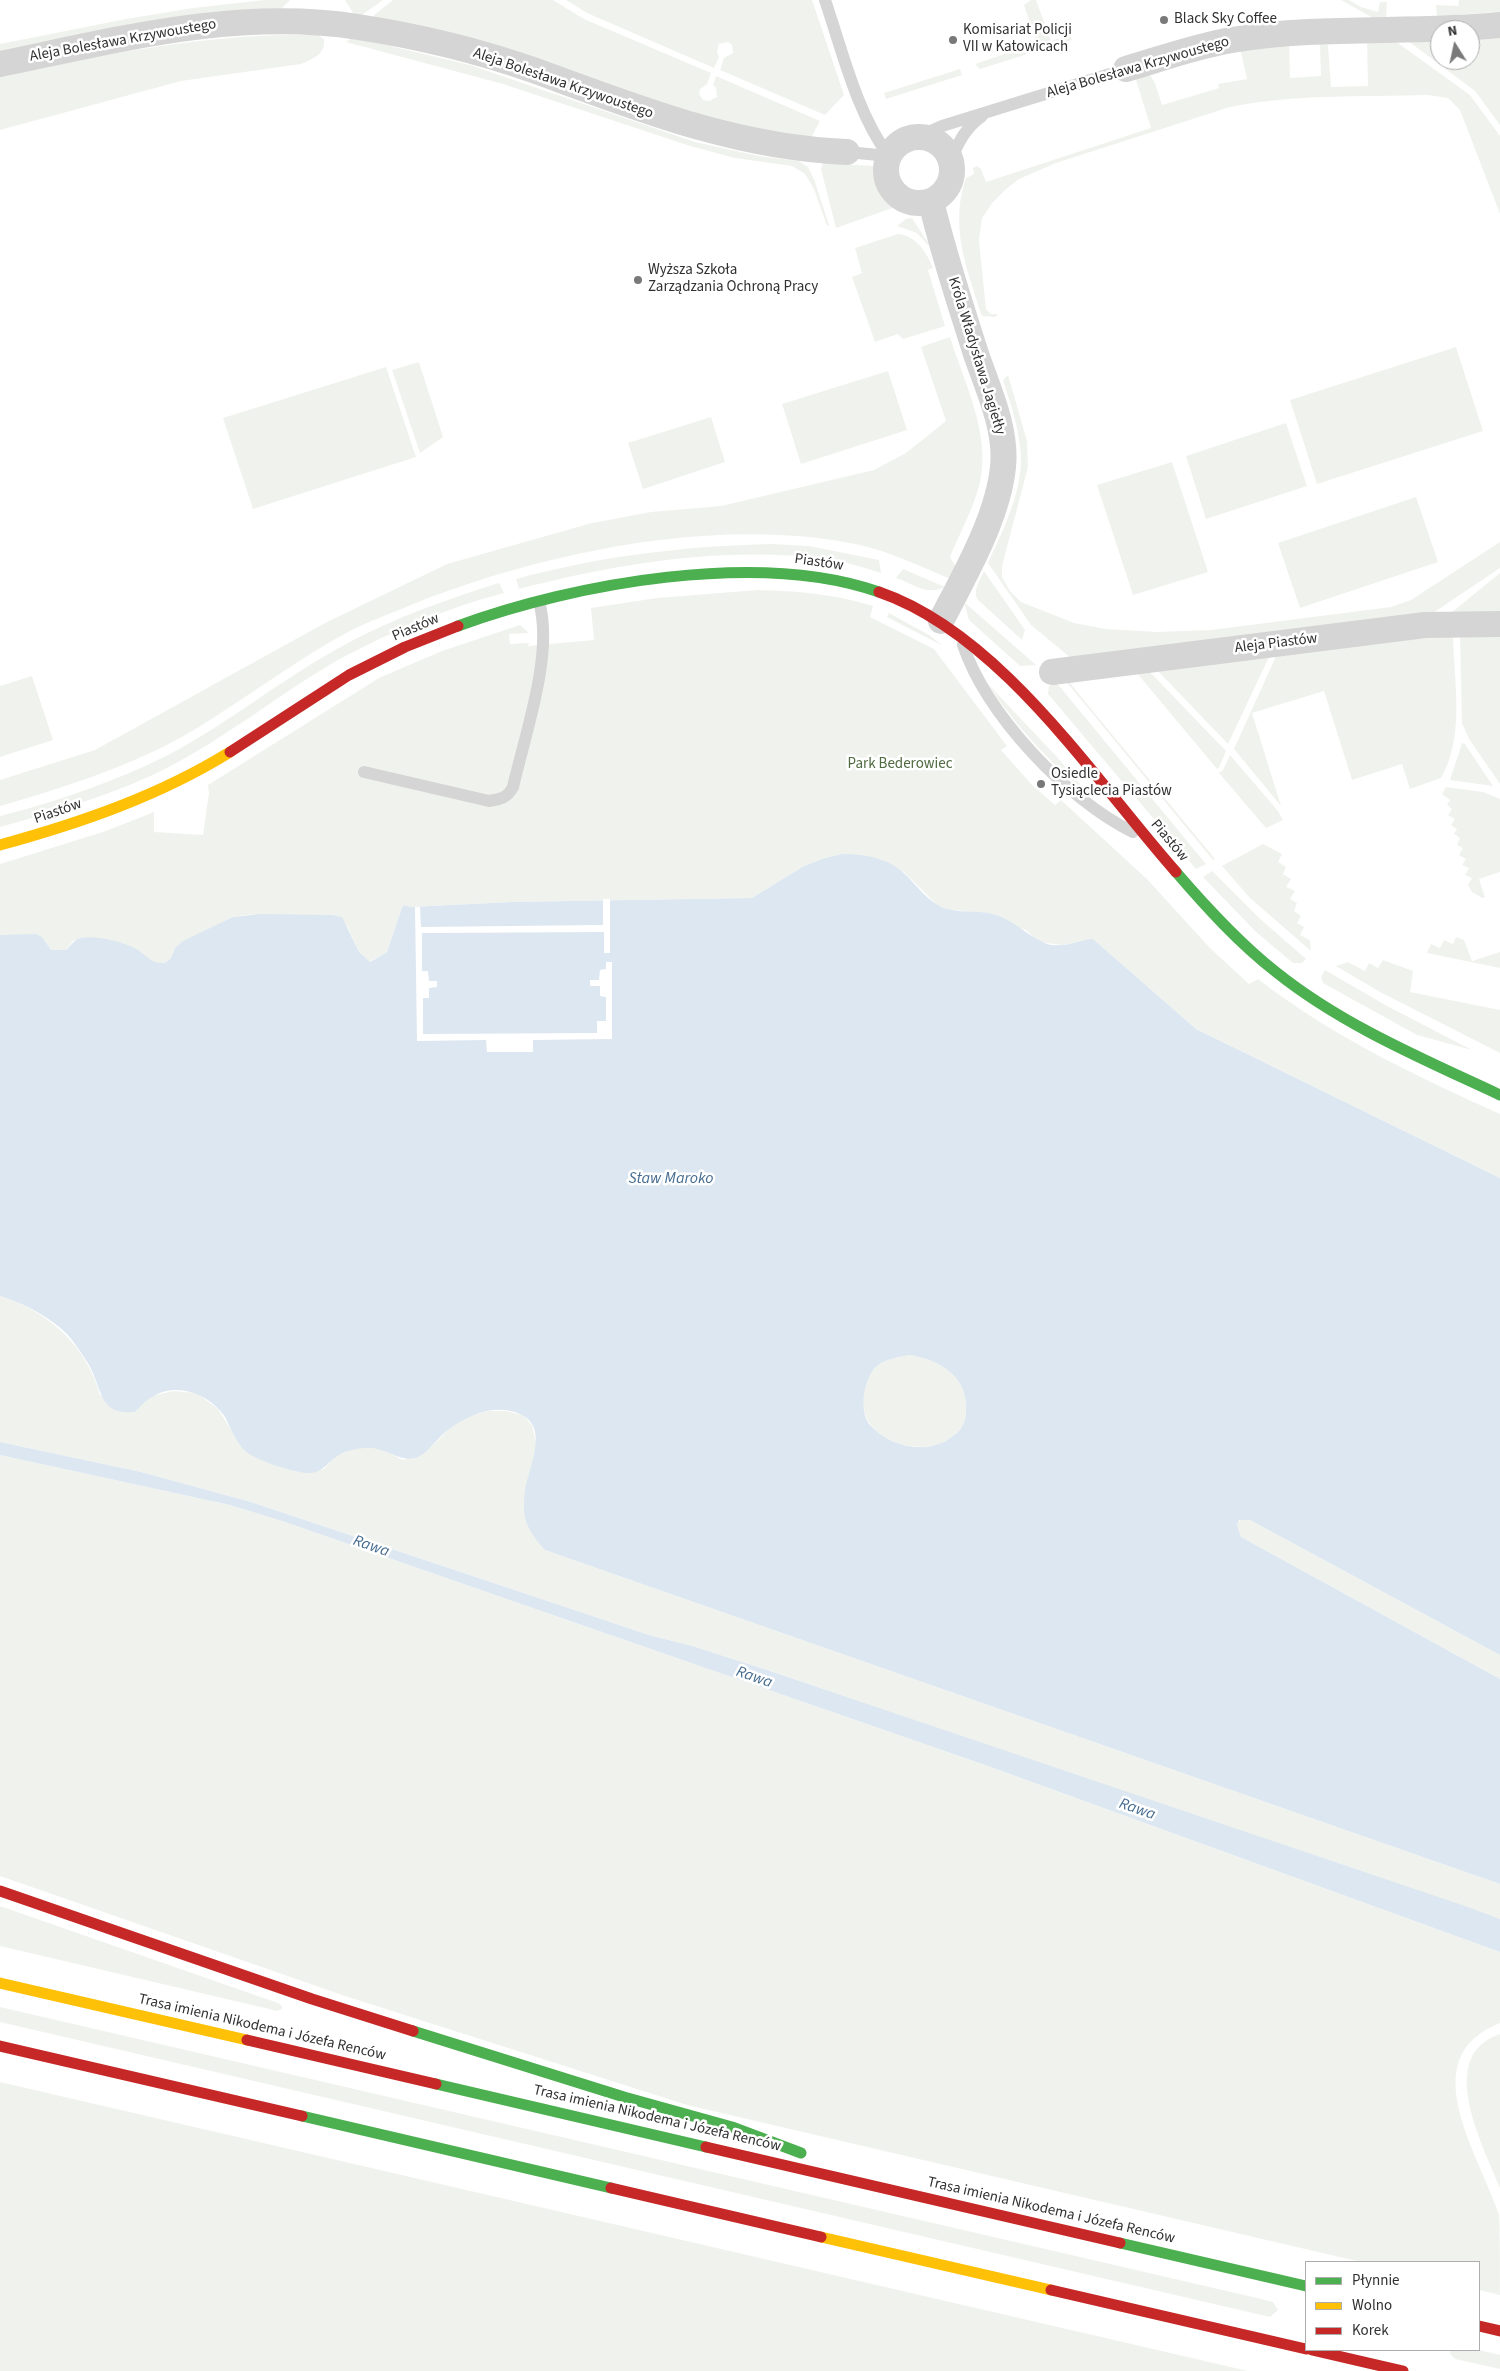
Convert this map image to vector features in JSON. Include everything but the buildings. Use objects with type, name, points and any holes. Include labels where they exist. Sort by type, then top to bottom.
[{"type":"main road","name":"Piastów","points":[[0,845],[62,827],[168,786],[206,766],[332,685],[370,664],[411,645],[482,617],[539,602],[640,582],[754,573],[801,574],[843,581],[885,592],[951,629],[990,661],[1050,723],[1198,898],[1250,950],[1279,975],[1368,1029],[1450,1072],[1500,1095]]},
{"type":"main road","points":[[0,1891],[312,1999],[624,2097],[732,2127],[906,2192]]},
{"type":"main road","name":"Trasa imienia Nikodema i Józefa Renców","points":[[0,1982],[1305,2286]]},
{"type":"main road","points":[[0,2046],[1305,2348]]},
{"type":"main road","points":[[1480,2326],[1500,2331]]},
{"type":"main road","points":[[1316,2351],[1403,2371]]},
{"type":"street","name":"Aleja Bolesława Krzywoustego","points":[[0,64],[154,34],[217,24],[277,22],[357,26],[423,39],[516,66],[692,127],[748,140],[814,150],[846,152]]},
{"type":"street","name":"Aleja Bolesława Krzywoustego","points":[[1126,70],[1230,40],[1286,34],[1456,29],[1500,25]]},
{"type":"street","points":[[918,137],[938,142],[950,159],[952,176],[942,194],[931,201],[917,203],[906,201],[897,195],[886,177],[886,166],[882,148],[918,137]]},
{"type":"street","name":"Króla Władysława Jagiełły","points":[[931,201],[943,251],[996,413],[1004,451],[1003,467],[991,516],[951,629]]},
{"type":"street","name":"Aleja Piastów","points":[[1052,672],[1425,625],[1500,624]]},
{"type":"lane","points":[[825,0],[866,119],[882,148]]},
{"type":"lane","name":"Aleja Bolesława Krzywoustego","points":[[918,137],[942,126],[1126,70]]},
{"type":"lane","name":"Aleja Bolesława Krzywoustego","points":[[950,159],[962,135],[973,122],[988,112]]},
{"type":"lane","name":"Aleja Bolesława Krzywoustego","points":[[846,152],[882,148]]},
{"type":"lane","points":[[364,772],[489,801],[505,797],[509,794],[513,787],[542,665],[545,624],[539,602]]},
{"type":"lane","points":[[951,629],[987,695],[1036,756],[1068,788],[1110,821],[1148,840]]},
{"type":"green space","points":[[264,0],[290,0],[281,9],[0,53],[0,44],[126,19],[193,8]]},
{"type":"green space","points":[[345,0],[383,0],[362,15],[355,16]]},
{"type":"green space","points":[[393,0],[553,0],[584,19],[711,73],[707,84],[700,89],[699,94],[703,100],[709,101],[717,97],[716,88],[713,85],[716,76],[820,121],[810,140],[753,133],[375,19],[374,15]]},
{"type":"green space","points":[[566,0],[812,0],[844,95],[825,115],[720,70],[724,58],[733,53],[732,45],[728,42],[719,44],[717,52],[719,57],[714,68],[587,13]]},
{"type":"green space","points":[[1031,0],[1036,0],[1051,41],[1070,35],[1072,40],[980,69],[975,64],[1037,43],[1024,5]]},
{"type":"green space","points":[[1341,0],[1349,0],[1361,7],[1378,12],[1380,2],[1387,2],[1386,17],[1373,18]]},
{"type":"green space","points":[[1459,0],[1500,0],[1500,12],[1437,16],[1436,5],[1458,6]]},
{"type":"green space","points":[[1500,33],[1500,125],[1475,91],[1447,70],[1480,70],[1480,35]]},
{"type":"green space","points":[[279,35],[318,35],[324,39],[323,49],[318,55],[301,64],[181,81],[0,130],[0,75],[174,44]]},
{"type":"green space","points":[[353,37],[470,65],[695,142],[759,156],[799,161],[808,167],[814,179],[829,225],[827,226],[814,189],[805,174],[792,166],[735,158],[690,146],[503,84],[346,42]]},
{"type":"green space","points":[[1430,37],[1430,57],[1404,38]]},
{"type":"green space","points":[[1391,38],[1430,66],[1430,70],[1435,70],[1470,95],[1500,136],[1500,214],[1460,110],[1448,98],[1428,95],[1304,98],[1230,107],[1056,163],[1019,179],[1005,190],[993,202],[982,218],[979,240],[986,309],[991,314],[998,314],[995,317],[982,316],[966,265],[960,231],[959,213],[961,196],[966,178],[974,174],[973,168],[977,166],[981,169],[986,182],[1151,128],[1136,80],[1139,76],[1148,72],[1155,83],[1162,105],[1219,88],[1218,84],[1247,79],[1240,48],[1289,41],[1290,78],[1321,76],[1320,44],[1328,45],[1331,87],[1368,86],[1367,39]]},
{"type":"green space","points":[[960,69],[962,75],[886,99],[884,93]]},
{"type":"green space","points":[[823,163],[873,166],[882,191],[898,206],[836,228],[821,169]]},
{"type":"green space","points":[[912,218],[928,245],[917,233],[897,226],[906,219]]},
{"type":"green space","points":[[898,234],[915,241],[931,262],[933,268],[928,270],[945,326],[903,339],[898,334],[875,342],[852,277],[862,273],[855,248]]},
{"type":"green space","points":[[950,337],[969,390],[982,445],[980,482],[950,557],[956,567],[951,579],[872,548],[806,537],[749,534],[691,537],[632,544],[574,555],[517,569],[462,586],[365,624],[310,654],[214,718],[171,743],[100,774],[0,806],[0,780],[95,750],[325,623],[447,564],[592,523],[651,512],[721,506],[874,470],[906,453],[946,421],[921,347]]},
{"type":"green space","points":[[1456,347],[1483,431],[1317,484],[1290,400]]},
{"type":"green space","points":[[419,362],[443,437],[420,453],[392,370]]},
{"type":"green space","points":[[386,367],[416,457],[253,509],[223,418]]},
{"type":"green space","points":[[888,371],[907,430],[801,464],[782,404]]},
{"type":"green space","points":[[1008,375],[1027,441],[1028,467],[1002,566],[1002,577],[1010,591],[1021,602],[1074,623],[1106,629],[1157,632],[1211,630],[1391,607],[1411,600],[1500,542],[1500,568],[1430,615],[1071,658],[1031,625],[988,563],[1015,499],[1020,472],[1019,438],[1003,380]]},
{"type":"green space","points":[[711,417],[725,462],[643,489],[628,443]]},
{"type":"green space","points":[[1286,423],[1307,486],[1206,519],[1186,456]]},
{"type":"green space","points":[[1172,462],[1208,572],[1133,595],[1097,485]]},
{"type":"green space","points":[[1416,497],[1438,562],[1300,608],[1278,543]]},
{"type":"green space","points":[[772,544],[809,546],[879,560],[881,573],[833,560],[794,556],[754,555],[675,559],[635,564],[519,589],[516,579],[611,558],[707,547]]},
{"type":"green space","points":[[903,569],[945,587],[926,590],[896,578]]},
{"type":"green space","points":[[984,571],[1025,630],[1022,640],[977,599],[976,588]]},
{"type":"green space","points":[[1500,573],[1500,615],[1451,613]]},
{"type":"green space","points":[[499,583],[504,593],[440,613],[398,630],[338,660],[188,757],[147,778],[62,809],[0,827],[0,816],[85,790],[128,774],[168,755],[214,728],[325,656],[366,634],[422,609]]},
{"type":"green space","name":"Park Bederowiec","points":[[758,590],[816,594],[873,606],[870,617],[934,649],[1007,746],[1001,750],[1033,786],[1055,805],[1061,800],[1147,879],[1210,948],[1249,984],[1258,979],[1315,1019],[1375,1054],[1500,1114],[1500,1178],[1196,1029],[1093,939],[1062,945],[1039,942],[1026,930],[965,911],[949,910],[937,905],[905,873],[879,859],[842,854],[825,858],[804,866],[752,898],[512,902],[411,907],[403,905],[387,952],[369,962],[359,952],[347,926],[259,914],[233,917],[175,948],[171,958],[165,963],[157,963],[74,940],[66,950],[51,950],[42,937],[0,935],[0,864],[106,831],[154,812],[154,832],[203,835],[209,793],[208,785],[379,678],[442,651],[520,625],[529,633],[509,634],[510,644],[529,643],[528,646],[594,640],[591,608],[657,598]]},
{"type":"green space","points":[[964,602],[1036,665],[1020,666],[969,620]]},
{"type":"green space","points":[[889,613],[929,635],[943,646],[887,617]]},
{"type":"green space","points":[[1500,635],[1500,784],[1469,739],[1462,723],[1460,636]]},
{"type":"green space","points":[[1453,636],[1456,727],[1448,762],[1441,778],[1410,789],[1402,764],[1352,780],[1324,691],[1252,713],[1281,806],[1234,749],[1277,654],[1370,642]]},
{"type":"green space","points":[[1270,655],[1228,744],[1156,669]]},
{"type":"green space","points":[[1148,670],[1226,751],[1219,768],[1217,769],[1136,672]]},
{"type":"green space","points":[[32,676],[53,740],[0,757],[0,686]]},
{"type":"green space","points":[[1067,679],[1215,859],[1213,860],[1065,680]]},
{"type":"green space","points":[[1056,682],[1206,864],[1196,869],[1048,694],[1049,686]]},
{"type":"green space","points":[[988,684],[1056,756],[1092,798],[1063,772],[1023,731]]},
{"type":"green space","points":[[1462,743],[1465,744],[1493,786],[1450,780]]},
{"type":"green space","points":[[1230,755],[1278,811],[1283,820],[1266,828],[1219,773],[1223,770]]},
{"type":"green space","points":[[1446,787],[1483,792],[1500,799],[1500,872],[1479,879],[1485,897],[1482,898],[1472,892],[1468,885],[1472,878],[1465,875],[1469,868],[1462,865],[1466,859],[1459,855],[1463,848],[1457,845],[1460,838],[1454,834],[1457,829],[1451,825],[1455,819],[1448,815],[1452,809],[1447,805],[1450,800],[1442,794]]},
{"type":"green space","points":[[1263,844],[1282,854],[1278,862],[1286,867],[1283,874],[1291,879],[1286,887],[1295,891],[1290,899],[1297,903],[1294,911],[1301,916],[1297,923],[1304,927],[1300,935],[1310,940],[1311,951],[1250,898],[1222,866]]},
{"type":"green space","points":[[1212,871],[1258,917],[1306,959],[1302,963],[1293,963],[1256,932],[1203,877]]},
{"type":"green space","points":[[1456,937],[1464,940],[1472,961],[1500,952],[1500,968],[1427,953],[1431,944],[1440,948],[1444,940],[1453,944]]},
{"type":"green space","points":[[1383,960],[1413,971],[1410,992],[1500,1010],[1500,1053],[1380,992],[1336,966],[1348,962],[1365,971],[1369,963],[1378,968]]},
{"type":"green space","points":[[1325,970],[1387,1006],[1472,1050],[1417,1035],[1323,983],[1321,977]]},
{"type":"green space","points":[[0,1296],[34,1311],[63,1333],[86,1361],[100,1395],[152,1396],[173,1391],[197,1393],[218,1409],[245,1451],[292,1469],[310,1473],[324,1469],[335,1457],[349,1450],[366,1447],[380,1448],[403,1460],[429,1449],[453,1425],[469,1416],[488,1411],[506,1411],[523,1415],[532,1425],[536,1442],[533,1465],[545,1550],[1500,1884],[1500,1919],[761,1668],[692,1646],[649,1635],[251,1502],[141,1472],[0,1442]]},
{"type":"green space","points":[[909,1355],[921,1357],[942,1366],[951,1372],[963,1389],[966,1400],[966,1416],[961,1428],[948,1440],[927,1446],[913,1447],[885,1438],[874,1429],[867,1418],[863,1405],[866,1387],[872,1371],[884,1362]]},
{"type":"green space","points":[[0,1455],[230,1505],[285,1522],[988,1766],[1500,1952],[1500,2023],[1474,2039],[1460,2059],[1456,2083],[1459,2110],[1499,2215],[1500,2295],[1480,2290],[1480,2261],[1357,2261],[687,2105],[345,1996],[0,1876]]},
{"type":"green space","points":[[1244,1519],[1250,1520],[1500,1655],[1500,1679],[1241,1537],[1237,1525],[1239,1521]]},
{"type":"green space","points":[[0,1906],[278,2003],[282,2006],[282,2009],[277,2011],[0,1946]]},
{"type":"green space","points":[[0,2007],[1257,2298],[1273,2302],[1278,2310],[1270,2317],[0,2022]]},
{"type":"green space","points":[[1500,2034],[1500,2188],[1476,2127],[1469,2104],[1467,2082],[1470,2062],[1480,2045]]},
{"type":"green space","points":[[0,2082],[1248,2371],[0,2371]]},
{"type":"green space","points":[[1480,2350],[1500,2355],[1500,2369],[1455,2359],[1450,2354],[1450,2351]]},
{"type":"water","name":"Staw Maroko","points":[[851,854],[868,856],[884,861],[899,869],[924,894],[943,908],[983,912],[999,916],[1033,937],[1052,945],[1063,945],[1093,939],[1196,1029],[1500,1178],[1500,1655],[1250,1520],[1239,1520],[1237,1525],[1241,1537],[1500,1679],[1500,1884],[545,1550],[531,1532],[525,1517],[525,1494],[536,1440],[535,1430],[530,1421],[522,1415],[500,1410],[489,1411],[467,1418],[448,1430],[427,1451],[418,1457],[404,1458],[379,1449],[360,1448],[342,1453],[322,1469],[315,1472],[305,1473],[296,1471],[276,1466],[249,1454],[236,1438],[219,1409],[202,1396],[192,1392],[171,1390],[161,1392],[148,1400],[135,1412],[123,1412],[114,1409],[103,1399],[89,1365],[67,1334],[36,1311],[0,1296],[0,935],[36,934],[42,937],[51,950],[66,950],[74,941],[81,938],[102,938],[126,944],[153,961],[165,963],[171,958],[175,948],[183,941],[233,917],[259,914],[332,915],[342,917],[359,952],[370,962],[387,952],[403,905],[411,907],[512,902],[752,898],[804,866],[825,858]],"holes":[[[909,1355],[921,1357],[942,1366],[958,1380],[966,1400],[966,1413],[963,1425],[948,1440],[932,1446],[913,1447],[885,1438],[871,1426],[864,1413],[863,1402],[869,1378],[873,1370],[880,1364]]]},
{"type":"water","name":"Rawa","points":[[0,1442],[141,1472],[251,1502],[649,1635],[692,1646],[761,1668],[1465,1906],[1500,1919],[1500,1952],[988,1766],[285,1522],[230,1505],[0,1455]]},
{"type":"pier","points":[[603,899],[610,899],[610,953],[604,953],[604,932],[422,933],[422,971],[428,971],[429,981],[437,981],[437,987],[429,988],[429,998],[423,998],[423,1034],[597,1033],[597,1021],[606,1021],[606,997],[600,996],[600,986],[590,986],[590,980],[599,980],[600,970],[606,969],[606,962],[612,962],[612,1039],[533,1040],[533,1052],[487,1052],[486,1040],[417,1041],[415,907],[420,907],[421,927],[603,925]]},
{"type":"traffic: fast","points":[[458,626],[505,610],[556,597],[611,585],[667,577],[724,573],[779,574],[831,580],[879,592]]},
{"type":"traffic: fast","points":[[1176,872],[1236,937],[1262,961],[1301,991],[1328,1009],[1384,1040],[1500,1095]]},
{"type":"traffic: fast","points":[[413,2031],[624,2097],[732,2127],[801,2153]]},
{"type":"traffic: fast","points":[[436,2084],[706,2147]]},
{"type":"traffic: fast","points":[[302,2116],[611,2188]]},
{"type":"traffic: fast","points":[[1120,2243],[1305,2286]]},
{"type":"traffic: slow","points":[[0,845],[89,818],[118,807],[175,782],[230,752]]},
{"type":"traffic: slow","points":[[0,1983],[247,2040]]},
{"type":"traffic: slow","points":[[821,2237],[1051,2290]]},
{"type":"traffic: jam","points":[[879,592],[923,612],[965,640],[1005,674],[1078,753],[1176,872]]},
{"type":"traffic: jam","points":[[230,752],[349,675],[405,647],[458,626]]},
{"type":"traffic: jam","points":[[0,1891],[312,1999],[413,2031]]},
{"type":"traffic: jam","points":[[247,2040],[436,2084]]},
{"type":"traffic: jam","points":[[0,2046],[302,2116]]},
{"type":"traffic: jam","points":[[706,2147],[1120,2243]]},
{"type":"traffic: jam","points":[[611,2188],[821,2237]]},
{"type":"traffic: jam","points":[[1051,2290],[1305,2349]]},
{"type":"traffic: jam","points":[[1480,2326],[1500,2331]]},
{"type":"traffic: jam","points":[[1316,2351],[1403,2371]]},
{"type":"place","name":"Black Sky Coffee","points":[[1164,20]]},
{"type":"place","name":"Komisariat Policji VII w Katowicach","points":[[953,40]]},
{"type":"place","name":"Wyższa Szkoła Zarządzania Ochroną Pracy","points":[[638,280]]},
{"type":"place","name":"Osiedle Tysiąclecia Piastów","points":[[1041,784]]}]
